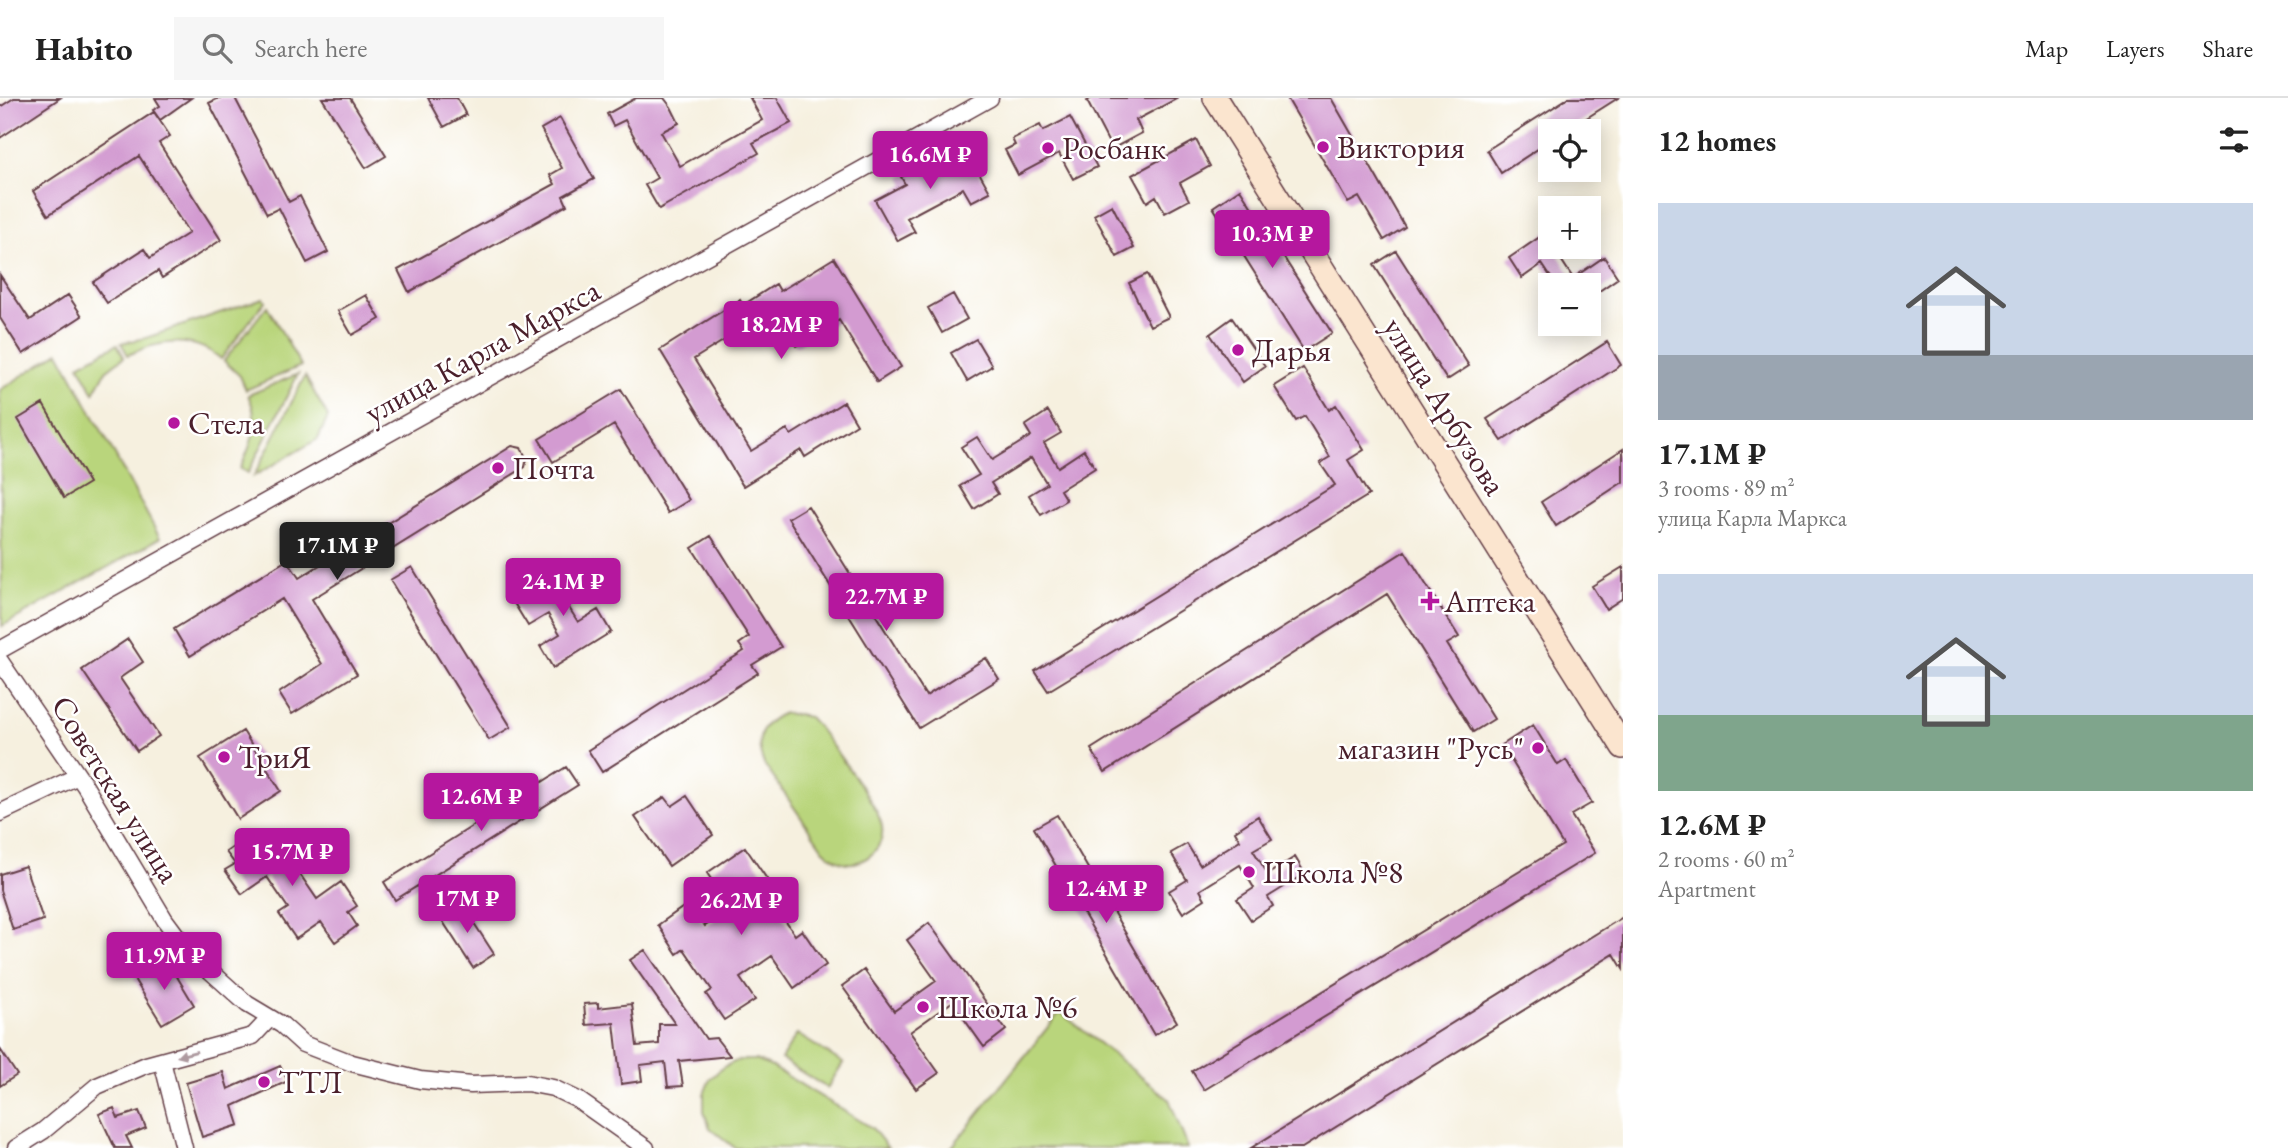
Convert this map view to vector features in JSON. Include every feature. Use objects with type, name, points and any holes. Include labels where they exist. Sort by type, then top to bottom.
[{"type":"street","name":"улица Карла Маркса","points":[[0,650],[720,251],[990,98]]},
{"type":"street","name":"улица Арбузова","points":[[1215,98],[1623,747]]},
{"type":"street","name":"Советская улица","points":[[0,661],[78,776],[165,920],[188,951],[247,1004],[276,1021],[303,1044],[352,1063],[420,1080],[471,1085],[527,1083],[554,1088],[578,1100],[646,1148]]},
{"type":"street","points":[[0,813],[78,776]]},
{"type":"street","points":[[16,1148],[43,1131],[97,1086],[162,1061],[253,1036],[276,1021]]},
{"type":"street","points":[[162,1061],[184,1148]]},
{"type":"green space","points":[[263,298],[265,301],[221,359],[210,351],[187,343],[151,346],[128,355],[121,343],[146,338]]},
{"type":"green space","points":[[267,306],[301,366],[246,390],[240,376],[224,361]]},
{"type":"green space","points":[[117,344],[124,357],[106,371],[94,393],[79,365]]},
{"type":"green space","points":[[59,352],[160,538],[2,626],[0,390]]},
{"type":"green space","points":[[298,374],[248,473],[240,469],[248,451],[254,423],[248,395]]},
{"type":"green space","points":[[305,376],[328,417],[318,439],[254,476]]},
{"type":"green space","points":[[784,713],[809,717],[873,805],[882,827],[882,838],[874,852],[866,858],[856,863],[845,863],[827,853],[764,764],[760,747],[761,733],[769,722]]},
{"type":"green space","points":[[1060,1012],[1169,1099],[1188,1148],[951,1148]]},
{"type":"green space","points":[[797,1034],[843,1063],[827,1088],[781,1059]]},
{"type":"green space","points":[[739,1060],[756,1060],[772,1067],[872,1128],[888,1148],[735,1148],[710,1128],[704,1112],[704,1094],[710,1079],[723,1067]]},
{"type":"building","points":[[14,98],[60,98],[0,138],[0,107]]},
{"type":"building","points":[[155,98],[191,98],[160,120],[153,110],[160,106]]},
{"type":"building","points":[[219,98],[235,98],[289,202],[300,196],[328,252],[307,263],[279,208],[267,214],[209,103]]},
{"type":"building","points":[[322,98],[350,98],[386,156],[366,168]]},
{"type":"building","points":[[428,98],[457,98],[466,115],[444,127]]},
{"type":"building","points":[[636,98],[664,98],[671,107],[679,123],[661,132],[680,166],[762,120],[750,98],[777,98],[791,123],[753,143],[759,153],[659,209],[645,185],[657,178],[625,120],[613,126],[607,114]]},
{"type":"building","points":[[1092,98],[1178,98],[1136,120],[1142,133],[1112,149],[1087,101]]},
{"type":"building","points":[[1287,98],[1331,98],[1405,227],[1384,240],[1359,197],[1348,203]]},
{"type":"building","points":[[1568,98],[1618,98],[1585,119],[1538,119],[1538,149],[1501,173],[1487,150]]},
{"type":"building","points":[[154,112],[170,136],[159,143],[221,240],[162,278],[158,271],[107,303],[93,282],[144,249],[150,258],[189,233],[139,156],[48,215],[33,191]]},
{"type":"building","name":"Росбанк","points":[[1070,117],[1097,167],[1073,179],[1059,153],[1018,175],[1005,150],[1015,145],[1012,139],[1040,125],[1043,131]]},
{"type":"building","points":[[560,118],[594,179],[563,196],[567,205],[409,292],[398,270],[555,184],[550,175],[562,168],[541,129]]},
{"type":"building","points":[[1196,140],[1210,166],[1180,183],[1189,200],[1165,213],[1156,196],[1147,202],[1132,175]]},
{"type":"building","points":[[967,151],[990,192],[971,202],[963,188],[907,218],[915,232],[898,241],[875,200],[905,184],[901,177],[934,159],[938,167]]},
{"type":"building","points":[[1240,189],[1332,333],[1304,351],[1213,207]]},
{"type":"building","points":[[1112,205],[1134,248],[1117,257],[1094,215]]},
{"type":"building","points":[[1538,238],[1538,259],[1561,259],[1570,273],[1548,273],[1542,264],[1522,278],[1509,258]]},
{"type":"building","points":[[1396,251],[1469,366],[1447,380],[1374,265]]},
{"type":"building","points":[[1604,257],[1618,278],[1601,290],[1601,273],[1580,273]]},
{"type":"building","points":[[834,258],[901,367],[877,382],[839,320],[796,346],[792,340],[781,347],[762,317],[694,359],[751,451],[787,429],[791,435],[844,402],[857,424],[805,457],[801,450],[743,486],[660,350],[740,300],[743,305],[776,284],[780,291]]},
{"type":"building","points":[[1147,274],[1169,317],[1150,326],[1129,283]]},
{"type":"building","points":[[0,275],[30,320],[68,295],[82,316],[23,354],[0,318]]},
{"type":"building","points":[[953,294],[967,319],[942,333],[928,308]]},
{"type":"building","points":[[366,295],[380,319],[352,335],[338,311]]},
{"type":"building","name":"Дарья","points":[[1232,318],[1265,366],[1243,382],[1210,334]]},
{"type":"building","points":[[976,339],[992,366],[967,381],[951,353]]},
{"type":"building","points":[[1607,342],[1621,365],[1502,441],[1487,419]]},
{"type":"building","points":[[1303,368],[1329,410],[1336,405],[1364,450],[1348,460],[1369,495],[1048,691],[1035,671],[1335,485],[1320,463],[1330,457],[1305,416],[1296,421],[1274,386]]},
{"type":"building","points":[[621,389],[689,500],[668,513],[614,425],[553,462],[539,439]]},
{"type":"building","points":[[43,404],[89,483],[64,498],[18,419]]},
{"type":"building","points":[[1048,411],[1061,433],[1044,443],[1058,467],[1084,450],[1095,468],[1060,490],[1066,500],[1041,515],[1029,495],[1047,484],[1031,458],[991,483],[998,494],[974,509],[960,486],[979,475],[961,447],[977,437],[992,460],[1031,436],[1025,426]]},
{"type":"building","points":[[512,446],[521,448],[527,459],[525,467],[312,599],[357,674],[292,714],[279,693],[322,664],[282,599],[190,656],[174,629],[287,560],[299,578]]},
{"type":"building","points":[[1623,449],[1623,482],[1556,526],[1541,502]]},
{"type":"building","points":[[808,506],[926,696],[986,658],[999,679],[919,728],[788,518]]},
{"type":"building","points":[[711,536],[781,647],[752,665],[758,673],[602,772],[588,750],[744,651],[739,644],[749,637],[692,548]]},
{"type":"building","points":[[1405,551],[1459,637],[1447,644],[1494,719],[1473,732],[1387,594],[1105,772],[1091,749]]},
{"type":"building","points":[[412,567],[511,727],[489,740],[390,580]]},
{"type":"building","points":[[1623,567],[1623,598],[1606,609],[1592,586]]},
{"type":"building","points":[[572,568],[586,591],[566,603],[578,622],[598,610],[611,632],[553,668],[540,646],[560,634],[548,614],[528,626],[514,603]]},
{"type":"building","points":[[128,639],[143,662],[120,678],[159,736],[137,751],[82,670]]},
{"type":"building","points":[[1533,725],[1558,765],[1566,760],[1592,803],[1571,815],[1595,853],[1204,1090],[1192,1071],[1563,845],[1502,745]]},
{"type":"building","points":[[243,731],[281,791],[238,819],[200,758]]},
{"type":"building","points":[[566,767],[578,785],[395,900],[384,882]]},
{"type":"building","points":[[687,796],[713,835],[669,866],[635,817],[665,797],[672,806]]},
{"type":"building","points":[[1057,815],[1177,1022],[1154,1035],[1034,828]]},
{"type":"building","points":[[1258,816],[1272,839],[1253,850],[1268,874],[1295,857],[1305,874],[1268,897],[1273,906],[1251,920],[1237,899],[1254,888],[1240,865],[1200,890],[1205,899],[1183,913],[1169,891],[1187,880],[1171,853],[1187,844],[1200,865],[1240,840],[1235,831]]},
{"type":"building","points":[[251,835],[264,855],[289,838],[304,861],[295,867],[317,899],[341,882],[357,906],[348,912],[357,926],[335,942],[321,922],[296,939],[279,914],[288,908],[267,877],[242,894],[225,870],[235,864],[226,852]]},
{"type":"building","points":[[745,847],[769,882],[762,887],[795,935],[802,930],[826,965],[794,988],[772,956],[740,978],[755,1000],[724,1020],[706,994],[712,990],[684,949],[677,954],[658,925],[689,903],[705,926],[737,904],[725,887],[719,891],[707,873]]},
{"type":"building","points":[[25,866],[43,920],[13,930],[0,890],[0,874]]},
{"type":"building","points":[[461,903],[494,954],[473,968],[440,917]]},
{"type":"building","points":[[1623,917],[1623,969],[1614,954],[1302,1148],[1251,1148]]},
{"type":"building","name":"Школа №6","points":[[929,923],[1006,1030],[984,1047],[952,1002],[910,1032],[939,1073],[916,1089],[842,986],[864,970],[894,1011],[936,981],[907,940]]},
{"type":"building","points":[[645,950],[706,1039],[716,1038],[730,1056],[679,1061],[683,1086],[668,1087],[665,1062],[640,1065],[642,1081],[621,1084],[614,1023],[586,1025],[584,1004],[598,1003],[598,1008],[632,1004],[637,1046],[659,1044],[659,1024],[675,1024],[630,960]]},
{"type":"building","points":[[167,960],[194,1005],[162,1024],[134,979]]},
{"type":"building","points":[[0,1049],[17,1075],[0,1086]]},
{"type":"building","points":[[280,1066],[288,1081],[233,1106],[239,1125],[202,1137],[186,1083],[223,1072],[228,1089]]},
{"type":"building","points":[[114,1108],[118,1118],[139,1111],[146,1128],[126,1136],[132,1148],[115,1148],[99,1114]]},
{"type":"place","name":"Виктория","points":[[1323,147]]},
{"type":"place","name":"Росбанк","points":[[1048,148]]},
{"type":"place","name":"Дарья","points":[[1238,350]]},
{"type":"place","name":"Стела","points":[[174,423]]},
{"type":"place","name":"Почта","points":[[498,468]]},
{"type":"place","name":"Аптека","points":[[1430,601]]},
{"type":"place","name":"магазин \"Русь\"","points":[[1538,748]]},
{"type":"place","name":"ТриЯ","points":[[224,757]]},
{"type":"place","name":"Школа №8","points":[[1249,872]]},
{"type":"place","name":"Школа №6","points":[[923,1007]]},
{"type":"place","name":"ТТЛ","points":[[264,1082]]}]
